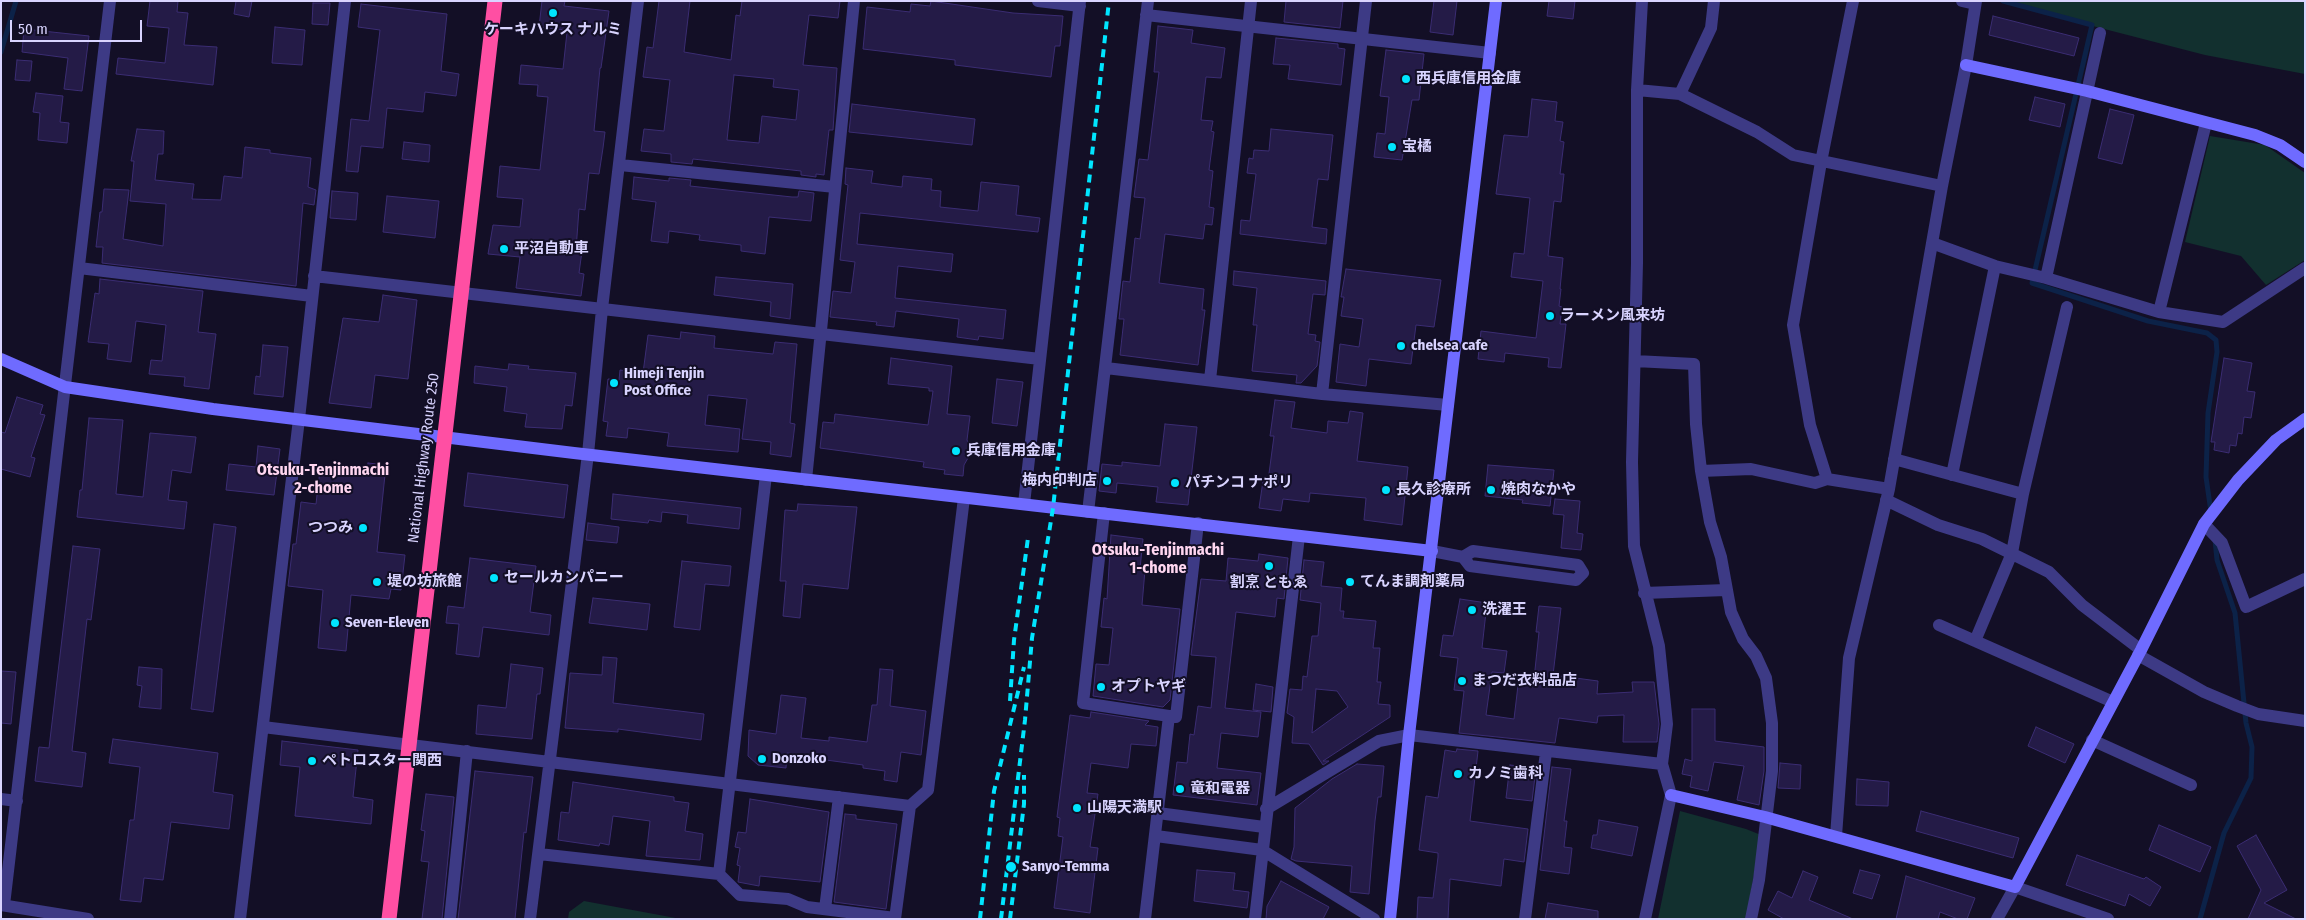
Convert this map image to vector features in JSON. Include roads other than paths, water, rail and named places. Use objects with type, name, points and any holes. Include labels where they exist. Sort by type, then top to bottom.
[{"type":"highway","name":"National Highway Route 250","points":[[389,919],[495,1]]},
{"type":"street","points":[[88,919],[2,905],[16,801],[110,1]]},
{"type":"street","points":[[240,919],[300,419],[344,1]]},
{"type":"street","points":[[530,919],[588,454],[602,309],[638,1]]},
{"type":"street","points":[[806,480],[854,1]]},
{"type":"street","points":[[1024,504],[1080,4],[1038,1]]},
{"type":"street","points":[[1088,512],[1148,1]]},
{"type":"street","points":[[1210,380],[1251,1]]},
{"type":"street","points":[[1322,394],[1366,1]]},
{"type":"street","points":[[1390,919],[1409,736],[1496,1]]},
{"type":"street","points":[[1642,1],[1637,90],[1635,361],[1632,462],[1634,537],[1644,593],[1659,646],[1667,724],[1662,764],[1670,795],[1645,919]]},
{"type":"street","points":[[1680,94],[1711,28],[1714,1]]},
{"type":"street","points":[[1828,479],[1810,425],[1792,325],[1853,1]]},
{"type":"street","points":[[1836,836],[1849,658],[1888,494],[1942,186],[1966,65],[1975,3],[1962,1]]},
{"type":"street","points":[[1146,15],[1490,53]]},
{"type":"street","points":[[2046,278],[2100,33]]},
{"type":"street","points":[[1966,65],[2086,91],[2256,135],[2280,145],[2305,162]]},
{"type":"street","points":[[1637,90],[1680,94],[1757,132],[1793,155],[1942,186]]},
{"type":"street","points":[[2159,312],[2206,122]]},
{"type":"street","points":[[620,165],[836,187]]},
{"type":"street","points":[[1932,243],[1995,266],[2046,278],[2159,312],[2223,322],[2305,268]]},
{"type":"street","points":[[1952,475],[1995,266]]},
{"type":"street","points":[[79,268],[312,296]]},
{"type":"street","points":[[314,276],[1040,359]]},
{"type":"street","points":[[1975,641],[2012,552],[2023,494],[2067,307]]},
{"type":"street","points":[[1,359],[65,387],[213,409],[444,438],[1432,551],[1463,557],[1470,566],[1576,580],[1583,573],[1578,565],[1482,552],[1473,551],[1463,557]]},
{"type":"street","points":[[1635,361],[1694,364],[1696,424],[1701,471],[1710,522],[1721,557],[1731,612],[1743,639],[1756,656],[1766,678],[1772,723],[1772,771],[1751,919]]},
{"type":"street","points":[[1106,368],[1322,394],[1448,405]]},
{"type":"street","points":[[1997,919],[2140,652],[2204,524],[2238,480],[2276,440],[2305,419]]},
{"type":"street","points":[[1894,459],[2023,494]]},
{"type":"street","points":[[1701,471],[1750,468],[1815,482],[1828,479],[1888,494],[1938,525],[1982,539],[2012,552],[2048,572],[2082,605],[2140,652],[2204,692],[2258,714],[2305,721]]},
{"type":"street","points":[[719,874],[766,475]]},
{"type":"street","points":[[539,854],[719,874],[740,895],[788,899],[807,907],[895,919],[910,806],[928,790],[964,498]]},
{"type":"street","points":[[1104,513],[1083,703],[1176,717],[1198,523]]},
{"type":"street","points":[[2204,524],[2222,543],[2246,607],[2305,580]]},
{"type":"street","points":[[1255,919],[1266,809],[1299,536]]},
{"type":"street","points":[[1644,593],[1726,590]]},
{"type":"street","points":[[1939,625],[2113,702]]},
{"type":"street","points":[[1145,919],[1169,716]]},
{"type":"street","points":[[263,727],[910,806]]},
{"type":"street","points":[[1266,809],[1379,741],[1409,736],[1662,764]]},
{"type":"street","points":[[2092,740],[2191,785]]},
{"type":"street","points":[[450,919],[466,751]]},
{"type":"street","points":[[1525,919],[1546,752]]},
{"type":"street","points":[[1670,795],[1765,816],[1836,836],[2015,887],[2108,919]]},
{"type":"street","points":[[825,910],[839,797]]},
{"type":"street","points":[[1,799],[16,801]]},
{"type":"street","points":[[1158,814],[1264,827]]},
{"type":"street","points":[[1156,836],[1262,850],[1374,919]]},
{"type":"waterway","points":[[1,52],[16,1]]},
{"type":"waterway","points":[[2003,1],[2092,25],[2032,283],[2148,321],[2207,333],[2216,340],[2217,352],[2208,413],[2206,477],[2211,512]]},
{"type":"waterway","points":[[2200,919],[2224,833],[2251,778],[2252,747],[2246,723],[2235,613],[2217,560],[2215,540]]},
{"type":"railway","points":[[1001,919],[1025,720],[1032,638],[1053,508],[1109,1]]},
{"type":"railway","points":[[1010,701],[1014,640],[1028,538]]},
{"type":"railway","points":[[980,919],[994,791],[1024,667]]},
{"type":"railway","points":[[1010,919],[1024,804],[1024,775]]},
{"type":"place","name":"ケーキハウス ナルミ","points":[[553,13]]},
{"type":"place","name":"西兵庫信用金庫","points":[[1406,79]]},
{"type":"place","name":"宝橘","points":[[1392,147]]},
{"type":"place","name":"平沼自動車","points":[[504,249]]},
{"type":"place","name":"ラーメン風来坊","points":[[1550,316]]},
{"type":"place","name":"chelsea cafe","points":[[1401,346]]},
{"type":"place","name":"Himeji Tenjin Post Office","points":[[614,383]]},
{"type":"place","name":"兵庫信用金庫","points":[[956,451]]},
{"type":"place","name":"梅内印判店","points":[[1107,481]]},
{"type":"place","name":"パチンコ ナポリ","points":[[1175,483]]},
{"type":"place","name":"長久診療所","points":[[1386,490]]},
{"type":"place","name":"焼肉なかや","points":[[1491,490]]},
{"type":"place","name":"つつみ","points":[[363,528]]},
{"type":"place","name":"割烹 ともゑ","points":[[1269,566]]},
{"type":"place","name":"セールカンパニー","points":[[494,578]]},
{"type":"place","name":"堤の坊旅館","points":[[377,582]]},
{"type":"place","name":"てんま調剤薬局","points":[[1350,582]]},
{"type":"place","name":"洗濯王","points":[[1472,610]]},
{"type":"place","name":"Seven-Eleven","points":[[335,623]]},
{"type":"place","name":"まつだ衣料品店","points":[[1462,681]]},
{"type":"place","name":"オプトヤギ","points":[[1101,687]]},
{"type":"place","name":"Donzoko","points":[[762,759]]},
{"type":"place","name":"ペトロスター関西","points":[[312,761]]},
{"type":"place","name":"カノミ歯科","points":[[1458,774]]},
{"type":"place","name":"竜和電器","points":[[1180,789]]},
{"type":"place","name":"山陽天満駅","points":[[1077,808]]},
{"type":"place","name":"Sanyo-Temma","points":[[1011,867]]},
{"type":"district","name":"Otsuku-Tenjinmachi 2-chome","points":[[323,480]]},
{"type":"district","name":"Otsuku-Tenjinmachi 1-chome","points":[[1158,560]]}]
